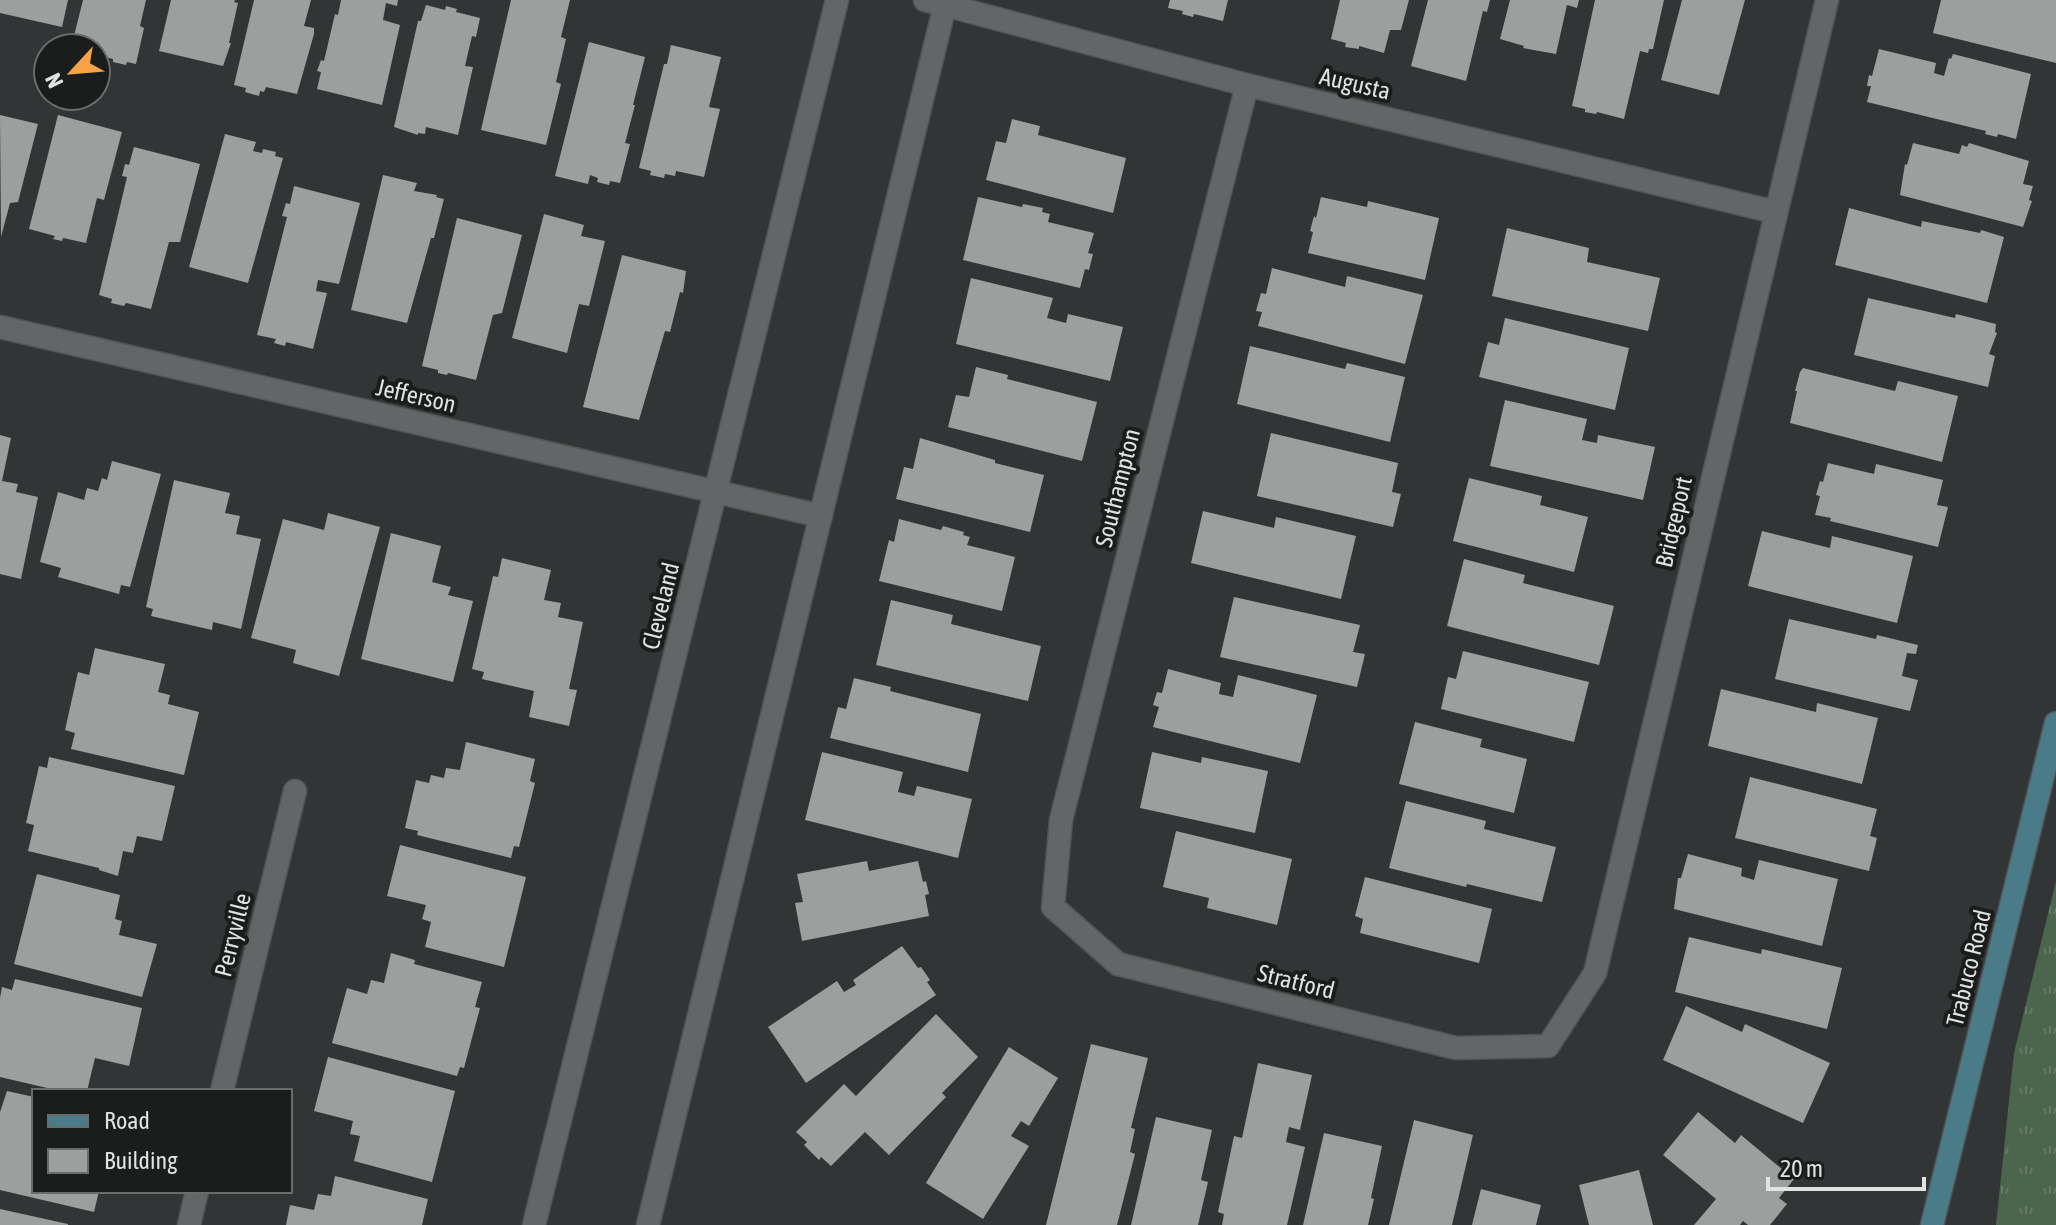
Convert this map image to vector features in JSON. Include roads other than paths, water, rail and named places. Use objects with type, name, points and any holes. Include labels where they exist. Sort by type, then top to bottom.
[{"type":"main road","name":"Trabuco Road","points":[[1932,1225],[2056,723]]},
{"type":"street","name":"Cleveland","points":[[534,1225],[837,0]]},
{"type":"street","name":"Bridgeport","points":[[1548,1046],[1595,973],[1827,0]]},
{"type":"street","name":"Augusta","points":[[935,2],[1247,85],[1775,212]]},
{"type":"street","points":[[648,1225],[821,516],[935,2]]},
{"type":"street","name":"Southampton","points":[[1053,907],[1061,820],[1247,85]]},
{"type":"street","name":"Jefferson","points":[[0,327],[821,516]]},
{"type":"street","name":"Perryville","points":[[222,1089],[295,791]]},
{"type":"street","name":"Stratford","points":[[1053,907],[1118,964],[1456,1048],[1548,1046]]},
{"type":"street","points":[[189,1225],[197,1193]]}]
